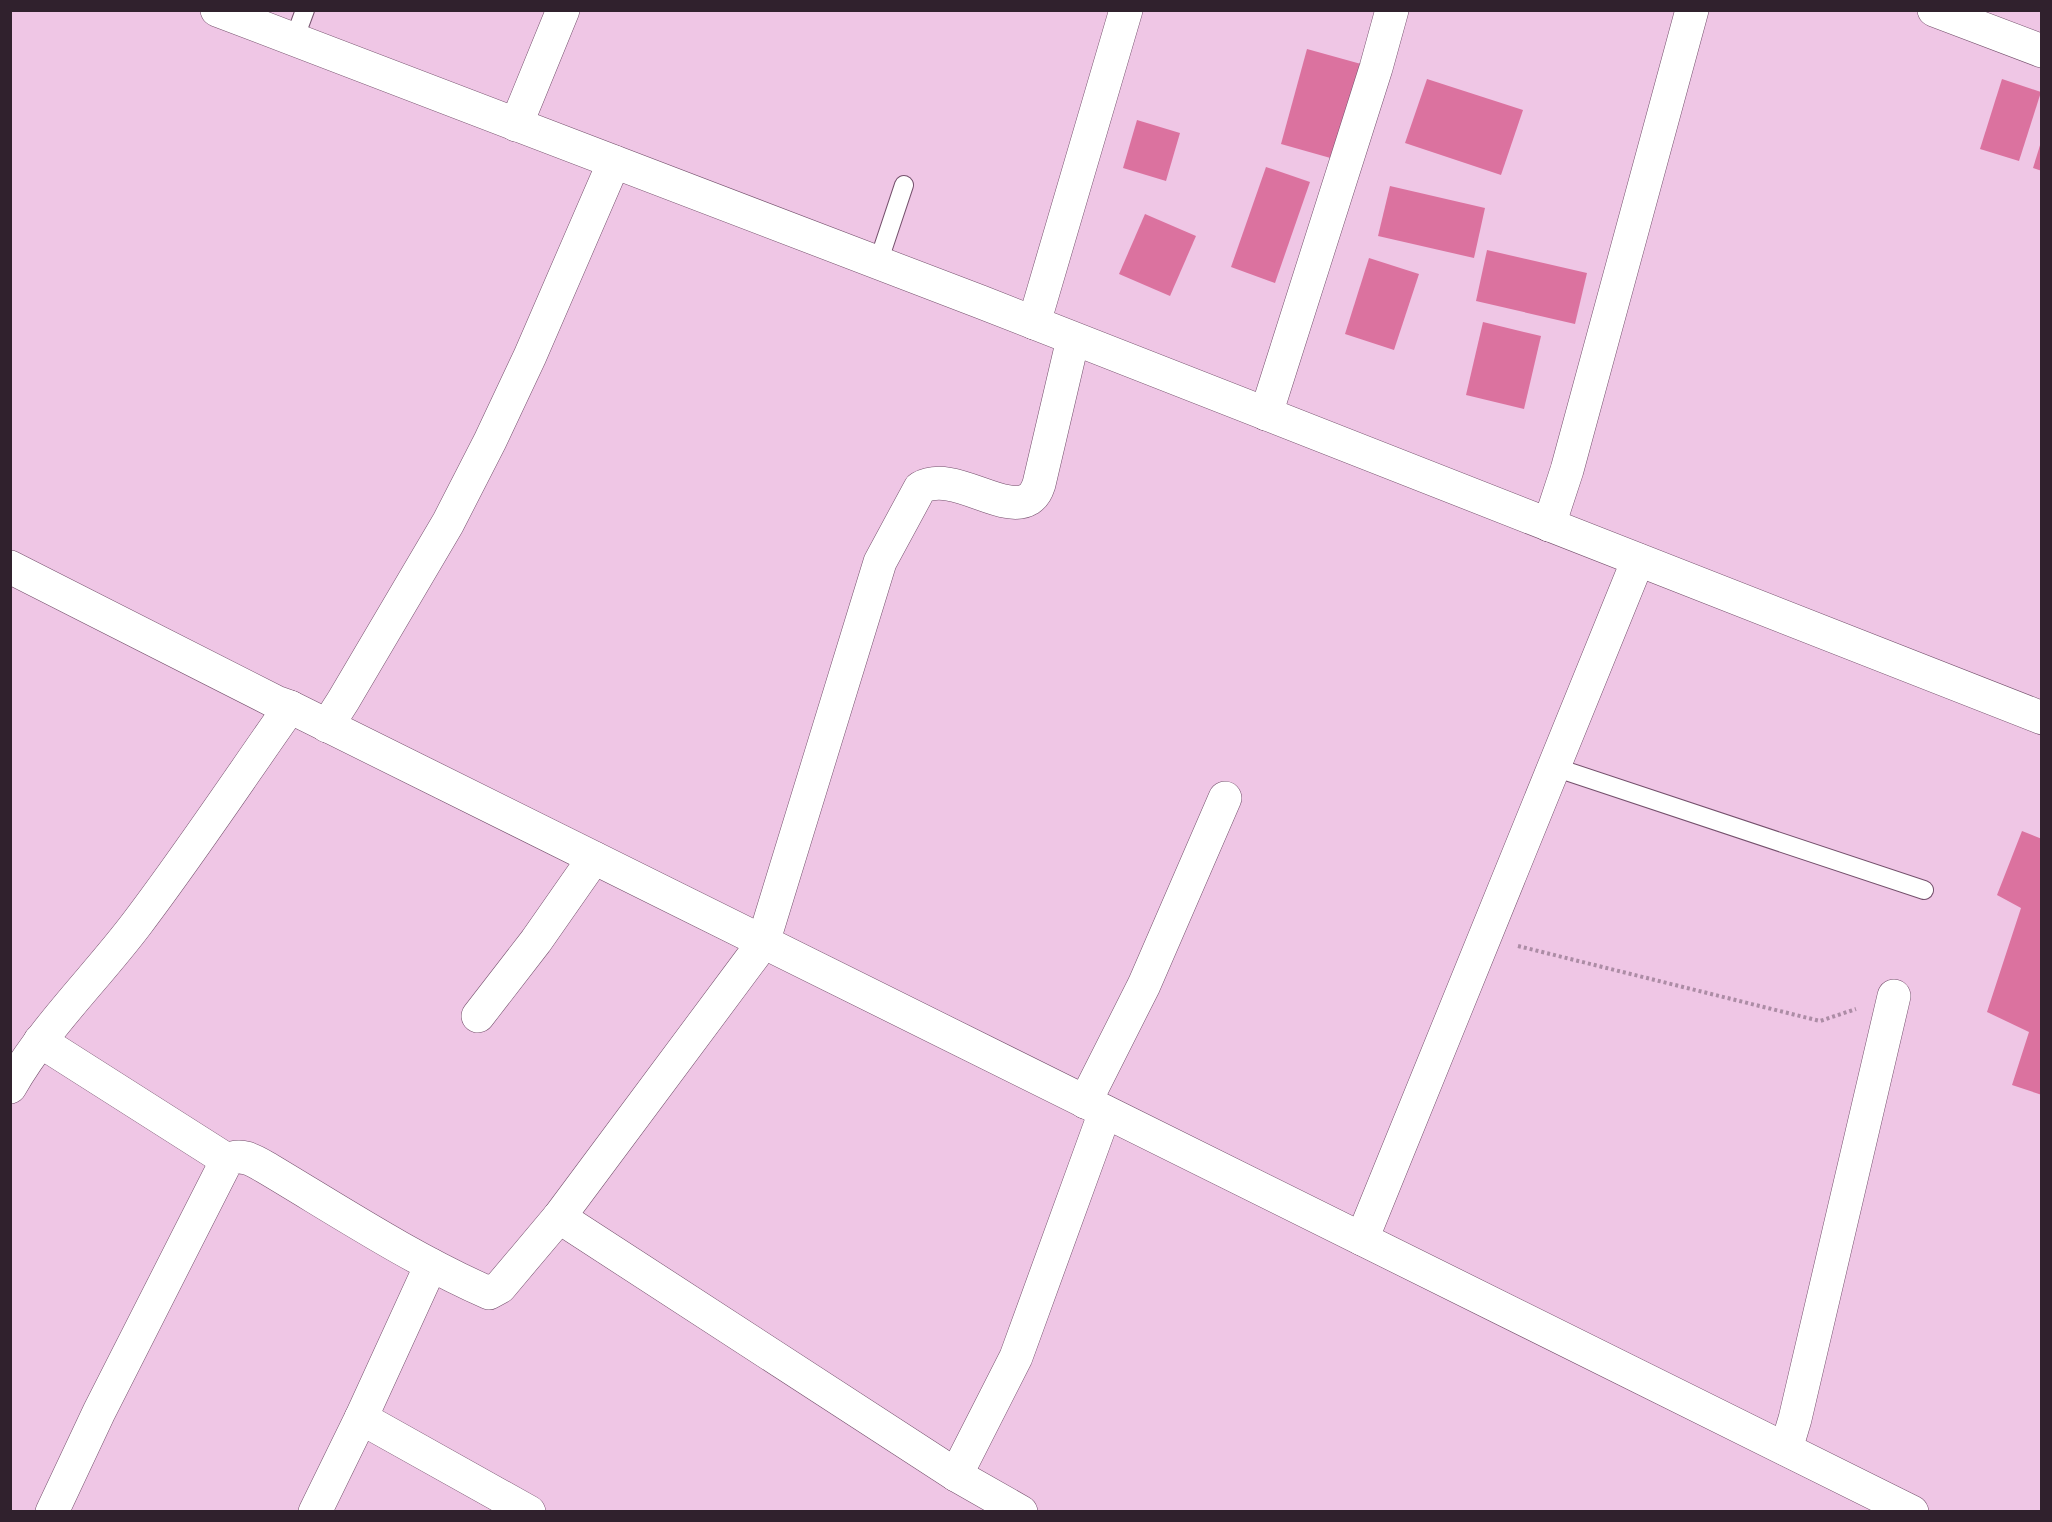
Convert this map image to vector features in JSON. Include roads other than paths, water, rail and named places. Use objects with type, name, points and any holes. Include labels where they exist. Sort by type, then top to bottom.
[{"type":"street","points":[[217,10],[299,25],[519,118],[614,162],[881,256],[1036,317],[1074,339],[1268,407],[1553,515],[1638,560],[2042,718]]},
{"type":"street","points":[[519,118],[562,10]]},
{"type":"street","points":[[1036,317],[1126,10]]},
{"type":"street","points":[[1268,407],[1377,68],[1392,10]]},
{"type":"street","points":[[1553,515],[1692,10]]},
{"type":"street","points":[[1934,10],[2042,51]]},
{"type":"street","points":[[334,715],[448,523],[490,441],[530,356],[614,162]]},
{"type":"street","points":[[52,1512],[99,1412],[227,1160],[235,1156],[246,1157],[431,1265],[489,1293],[500,1287],[559,1218],[767,929],[880,562],[920,488],[930,482],[945,482],[1011,502],[1027,501],[1035,494],[1040,484],[1074,339]]},
{"type":"street","points":[[1368,1226],[1638,560]]},
{"type":"street","points":[[10,567],[276,702],[290,707],[334,715],[594,858],[767,929],[1095,1107],[1368,1226],[1790,1435],[1912,1512]]},
{"type":"street","points":[[10,1087],[40,1041],[138,923],[290,707]]},
{"type":"street","points":[[956,1474],[1016,1357],[1095,1107],[1144,985],[1225,798]]},
{"type":"street","points":[[478,1016],[536,941],[594,858]]},
{"type":"street","points":[[1790,1435],[1894,996]]},
{"type":"street","points":[[40,1041],[227,1160]]},
{"type":"street","points":[[559,1218],[956,1474],[1021,1512]]},
{"type":"street","points":[[315,1512],[431,1265]]},
{"type":"street","points":[[361,1418],[529,1512]]},
{"type":"lane","points":[[881,256],[904,185]]},
{"type":"lane","points":[[1554,767],[1924,890]]}]
